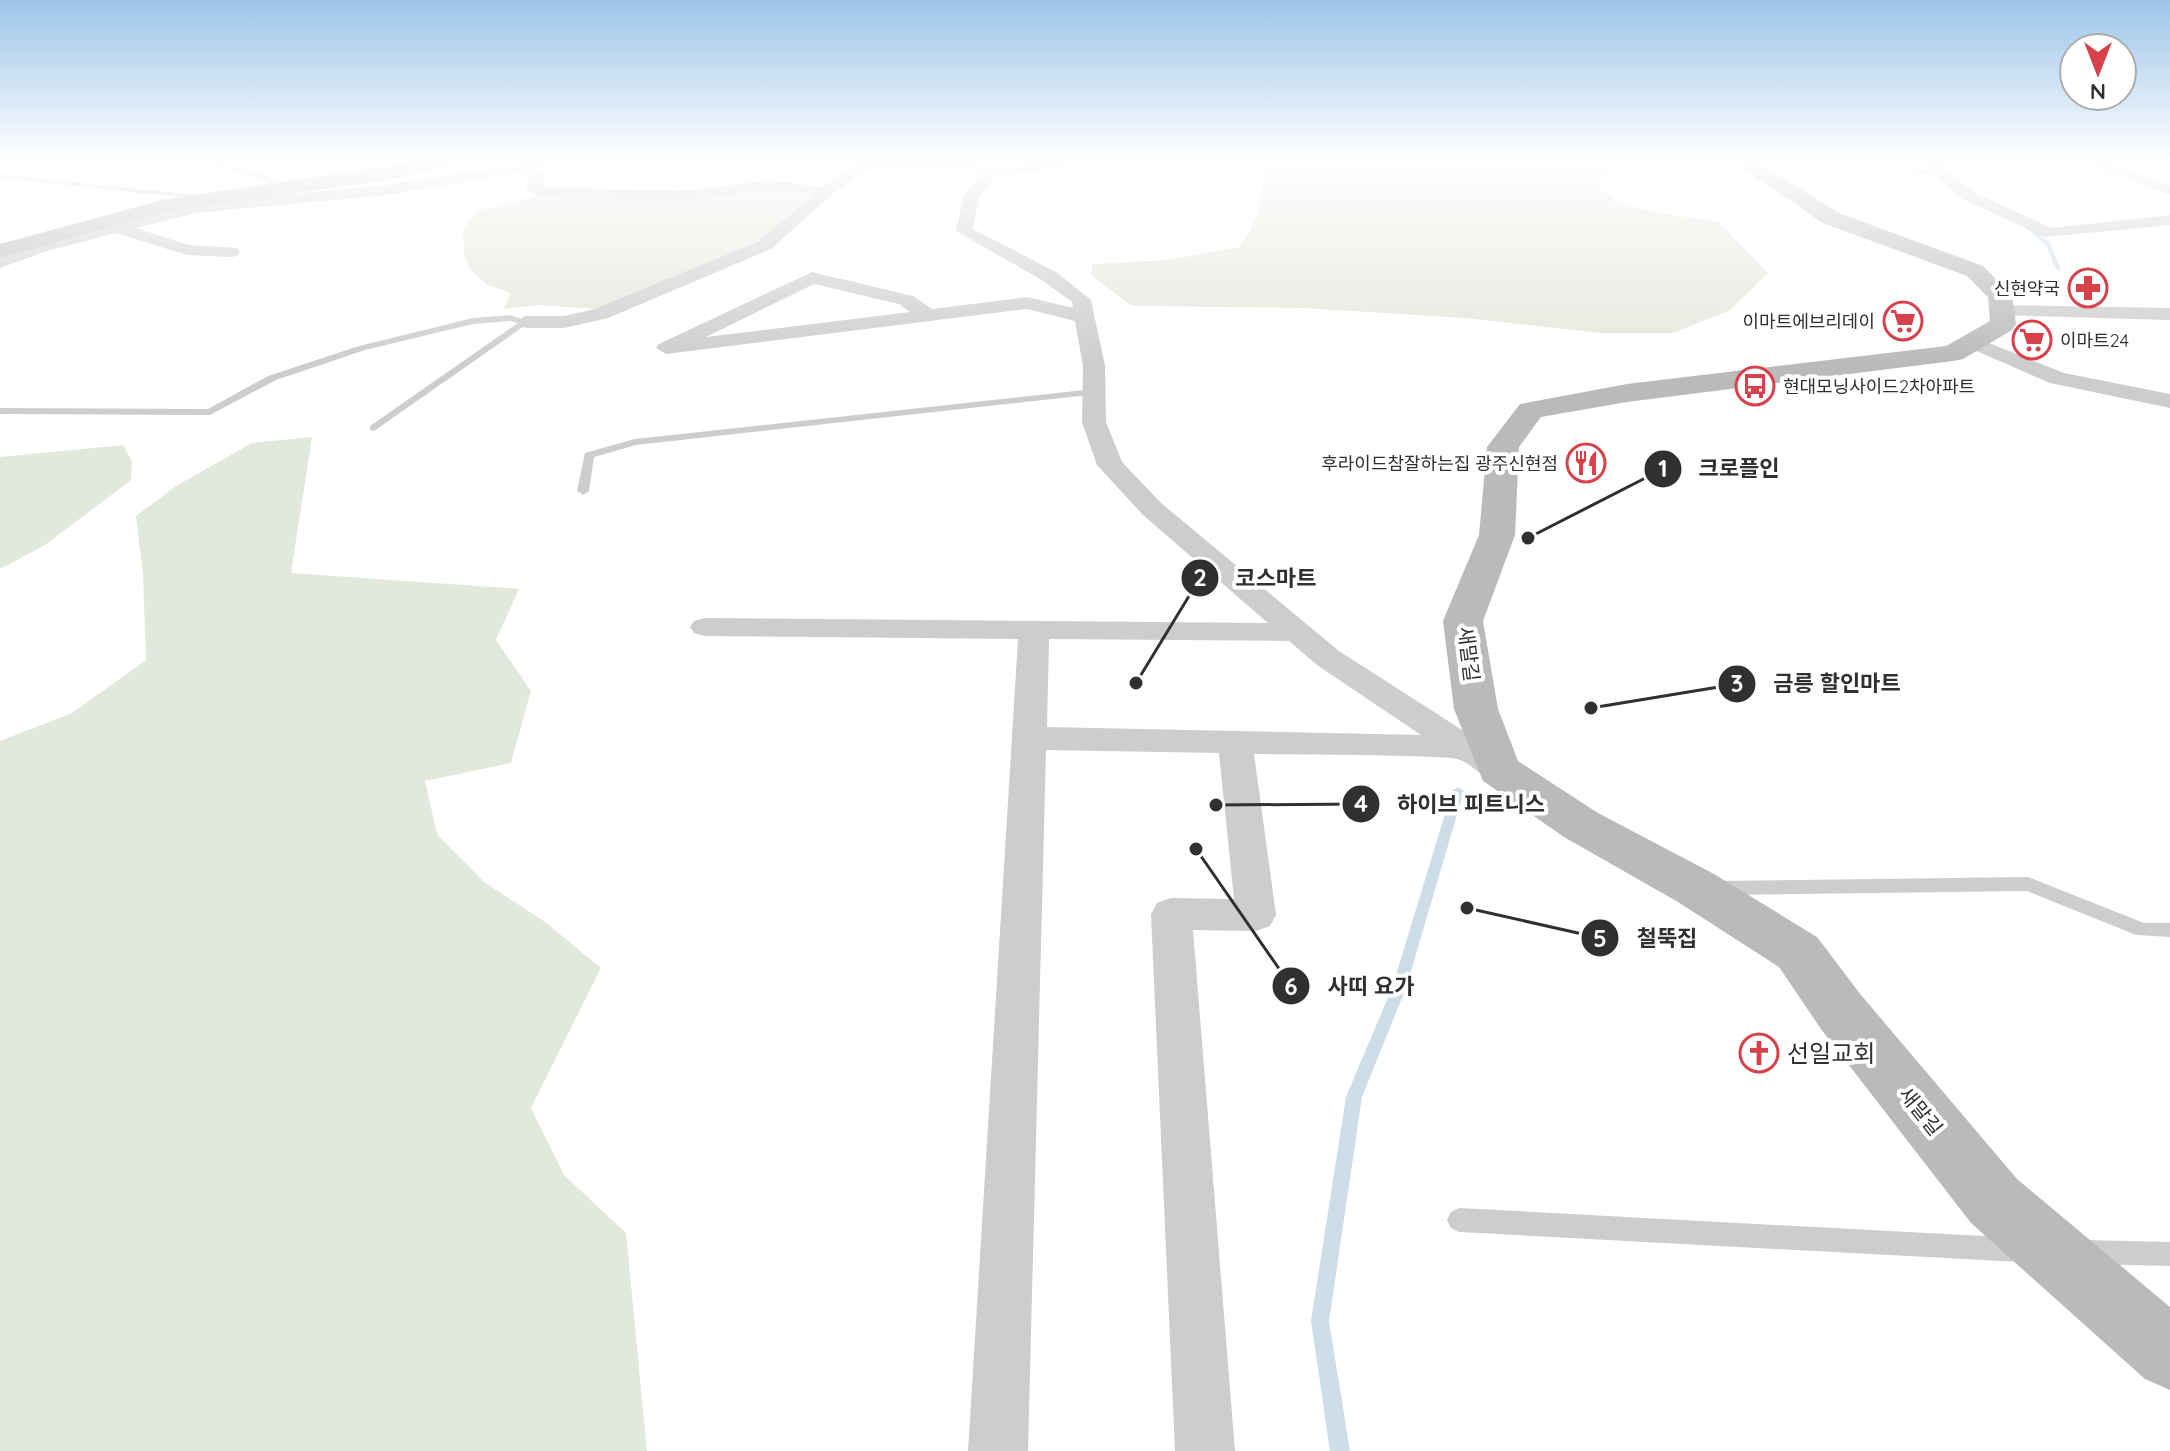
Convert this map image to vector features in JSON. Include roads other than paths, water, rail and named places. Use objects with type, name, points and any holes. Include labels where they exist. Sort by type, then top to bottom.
[{"type":"street","points":[[0,251],[93,229]]},
{"type":"street","points":[[0,263],[97,229]]},
{"type":"street","points":[[120,229],[187,250],[231,252]]},
{"type":"street","points":[[525,322],[564,322],[601,314],[765,245],[785,229]]},
{"type":"street","points":[[964,229],[1049,276],[1081,300],[1094,366],[1094,422],[1110,465],[1152,509],[1328,658],[1499,770]]},
{"type":"street","points":[[1862,229],[1975,271],[2000,295],[2002,311],[2170,314]]},
{"type":"street","points":[[2041,229],[2050,233],[2107,229]]},
{"type":"street","points":[[929,316],[906,300],[812,278],[666,348],[929,316],[1027,303],[1085,317]]},
{"type":"street","name":"새말길","points":[[2002,311],[2003,324],[1953,353],[1627,393],[1531,410],[1503,447],[1497,535],[1463,621],[1476,709],[1499,770],[1581,825],[1696,888],[1798,952],[1841,1012],[1994,1201],[2170,1354]]},
{"type":"street","points":[[1972,342],[2058,378],[2170,401]]},
{"type":"street","points":[[705,627],[1298,632]]},
{"type":"street","points":[[998,1451],[1034,629]]},
{"type":"street","points":[[1027,738],[1465,747]]},
{"type":"street","points":[[1205,1451],[1171,914],[1256,915],[1235,742]]},
{"type":"lane","points":[[0,411],[210,412],[272,378],[362,348],[473,321],[510,318],[525,322]]},
{"type":"lane","points":[[374,428],[525,322]]},
{"type":"lane","points":[[583,491],[589,455],[635,442],[1094,392]]},
{"type":"lane","points":[[1696,888],[2028,884],[2143,930],[2170,930]]},
{"type":"lane","points":[[1459,1220],[2052,1252],[2170,1254]]},
{"type":"waterway","points":[[2030,229],[2048,244],[2059,269]]},
{"type":"waterway","points":[[1340,1451],[1320,1321],[1354,1097],[1399,988],[1458,791]]},
{"type":"place","name":"신현약국","points":[[2088,288]]},
{"type":"place","name":"이마트에브리데이","points":[[1903,321]]},
{"type":"place","name":"이마트24","points":[[2032,340]]},
{"type":"place","name":"현대모닝사이드2차아파트","points":[[1755,386]]},
{"type":"place","name":"후라이드참잘하는집 광주신현점","points":[[1586,463]]},
{"type":"place","name":"크로플인","points":[[1528,538]]},
{"type":"place","name":"코스마트","points":[[1136,683]]},
{"type":"place","name":"금릉 할인마트","points":[[1591,708]]},
{"type":"place","name":"하이브 피트니스","points":[[1216,805]]},
{"type":"place","name":"사띠 요가","points":[[1196,849]]},
{"type":"place","name":"철뚝집","points":[[1467,908]]},
{"type":"place","name":"선일교회","points":[[1759,1053]]}]
